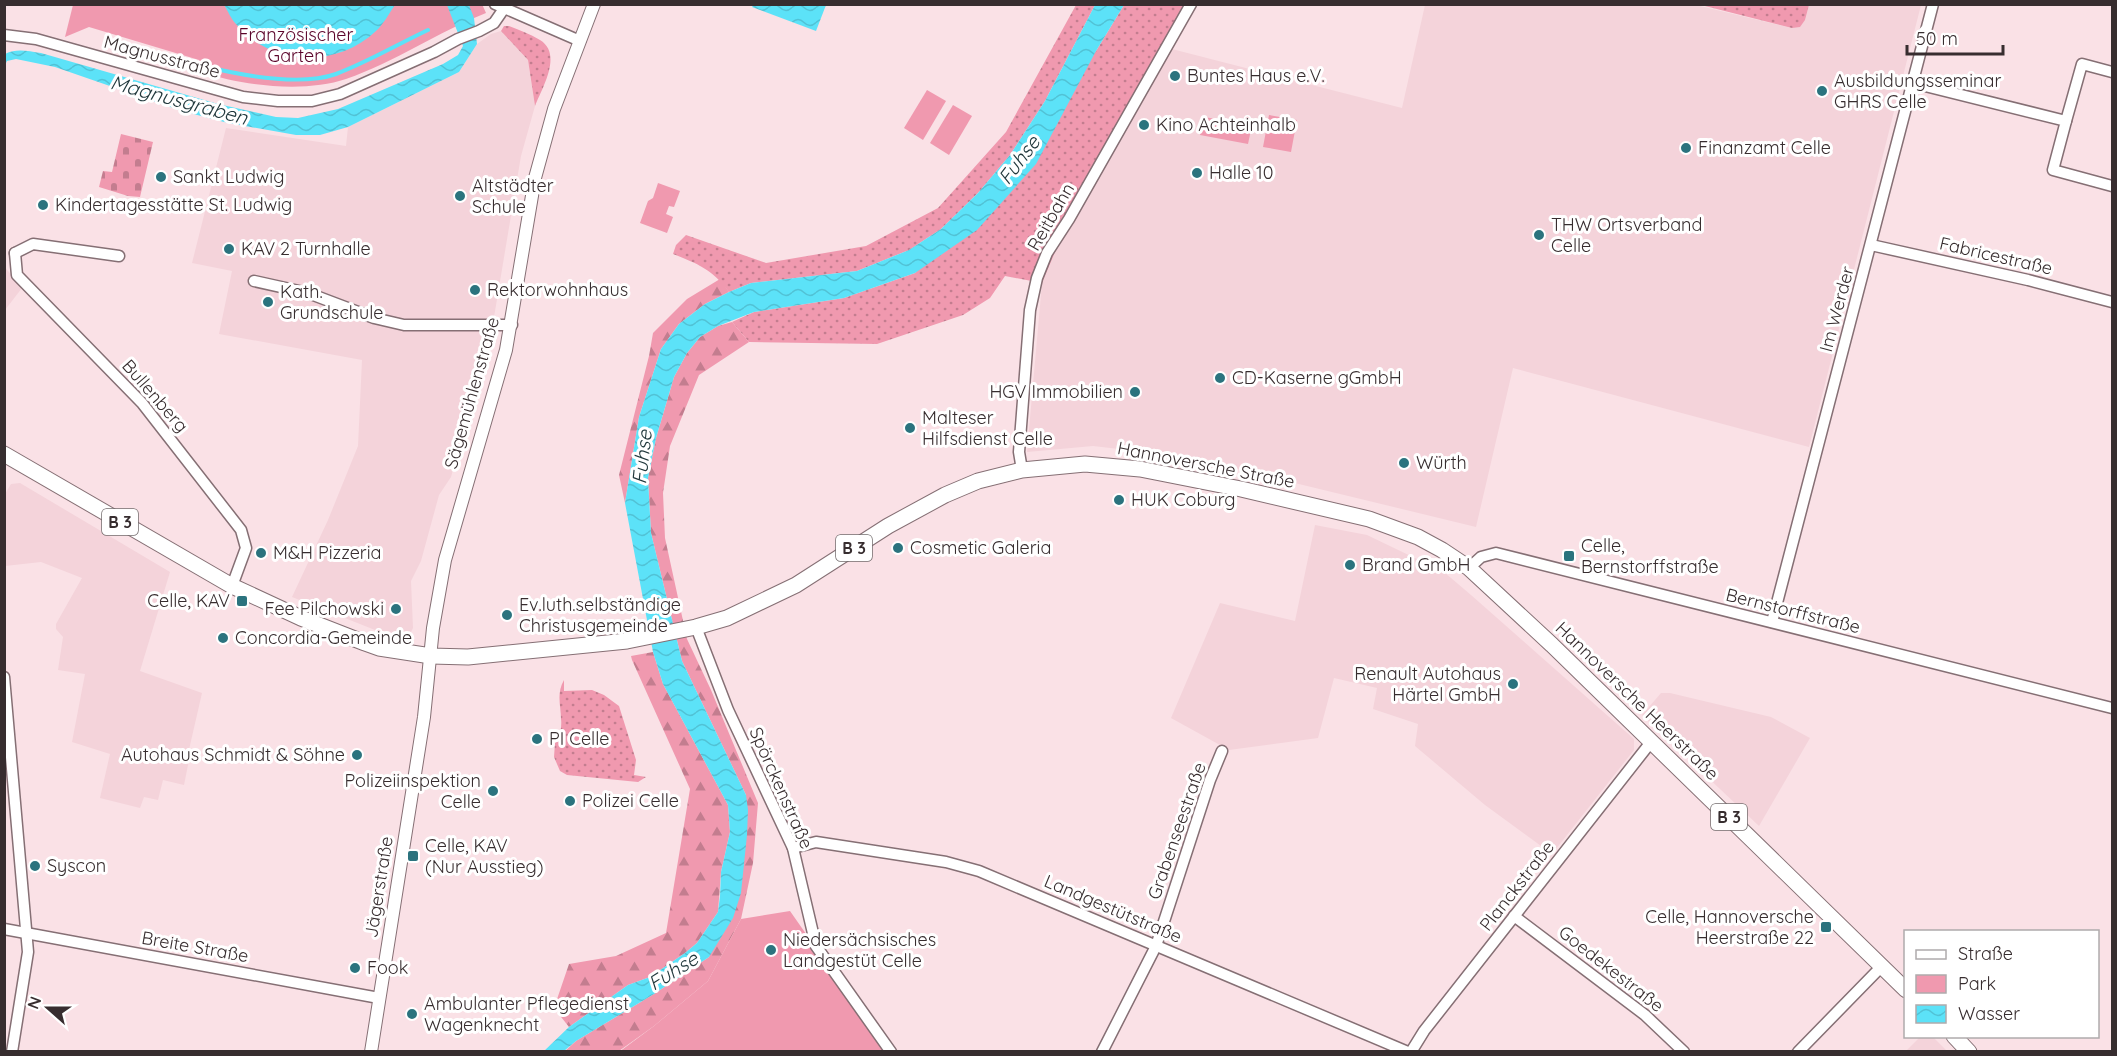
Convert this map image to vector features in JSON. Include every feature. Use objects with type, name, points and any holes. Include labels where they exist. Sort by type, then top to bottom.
[{"type":"main road","name":"Hannoversche Straße","points":[[6,459],[232,586],[301,618],[365,644],[431,656],[468,657],[596,644],[692,628],[739,613],[796,585],[888,526],[945,495],[978,481],[1022,470],[1086,464],[1140,469],[1241,489],[1369,519],[1418,537],[1469,568]]},
{"type":"main road","name":"Hannoversche Heerstraße","points":[[1469,568],[1552,645],[1904,989]]},
{"type":"main road","points":[[1956,1038],[1969,1052]]},
{"type":"street","name":"Sägemühlenstraße","points":[[431,656],[433,628],[445,560],[512,325],[535,178],[554,109],[594,4]]},
{"type":"street","name":"Reitbahn","points":[[1022,470],[1019,452],[1030,310],[1037,278],[1047,253],[1075,209],[1191,4]]},
{"type":"street","name":"Im Werder","points":[[1772,622],[1933,4]]},
{"type":"street","points":[[499,7],[580,41]]},
{"type":"street","name":"Magnusstraße","points":[[4,35],[36,39],[243,97],[278,101],[312,101],[340,94],[477,32],[494,23],[499,7]]},
{"type":"street","points":[[2112,72],[2082,64],[2053,170],[2112,186]]},
{"type":"street","points":[[1913,83],[2066,120]]},
{"type":"street","points":[[5,246],[15,252],[33,244],[119,256]]},
{"type":"street","name":"Fabricestraße","points":[[1871,245],[2028,280],[2112,302]]},
{"type":"street","name":"Bullenberg","points":[[15,252],[17,275],[142,403],[241,530],[246,549],[232,586]]},
{"type":"street","points":[[254,281],[308,292],[374,318],[404,325],[512,325]]},
{"type":"street","name":"Bernstorffstraße","points":[[1469,568],[1481,557],[1496,553],[2112,708]]},
{"type":"street","name":"Spörckenstraße","points":[[692,628],[793,848],[816,946],[891,1052]]},
{"type":"street","name":"Jägerstraße","points":[[371,1052],[424,717],[431,656]]},
{"type":"street","points":[[4,677],[28,952],[12,1052]]},
{"type":"street","name":"Planckstraße","points":[[1409,1052],[1651,742]]},
{"type":"street","name":"Grabenseestraße","points":[[1102,1052],[1156,946],[1210,780],[1222,751]]},
{"type":"street","name":"Landgestütstraße","points":[[793,848],[816,842],[946,862],[980,871],[1409,1052]]},
{"type":"street","name":"Goedekestraße","points":[[1514,916],[1645,1015],[1684,1052]]},
{"type":"street","name":"Breite Straße","points":[[4,929],[380,998]]},
{"type":"street","points":[[1798,1052],[1881,967]]},
{"type":"shaded area","points":[[1425,5],[1696,5],[1792,28],[1805,20],[1809,5],[1921,5],[1809,447],[1513,368],[1476,527],[1188,457],[1093,446],[1027,452],[1042,283],[1069,219],[1168,48],[1402,108]]},
{"type":"shaded area","points":[[501,31],[528,60],[535,106],[521,156],[492,329],[451,477],[439,495],[421,561],[411,581],[413,628],[411,632],[389,634],[292,597],[328,520],[358,446],[362,360],[219,334],[232,271],[192,263],[226,128],[346,146],[348,127],[459,72],[477,44],[491,34]]},
{"type":"shaded area","points":[[4,266],[22,288],[5,310],[4,310]]},
{"type":"shaded area","points":[[20,483],[170,572],[140,671],[202,693],[188,754],[190,755],[184,785],[163,780],[158,800],[144,797],[140,808],[100,798],[110,754],[72,742],[85,674],[58,670],[63,637],[56,629],[56,624],[82,578],[41,562],[5,566],[5,494],[11,484]]},
{"type":"shaded area","points":[[1315,525],[1367,535],[1444,572],[1634,739],[1634,750],[1552,854],[1485,805],[1415,746],[1418,724],[1373,709],[1377,688],[1334,678],[1318,738],[1229,750],[1171,718],[1220,603],[1295,621]]},
{"type":"shaded area","points":[[1661,693],[1670,693],[1771,717],[1810,738],[1759,826],[1642,715]]},
{"type":"shaded area","points":[[1919,1038],[1934,1038],[1947,1051],[1906,1051]]},
{"type":"green space","name":"Französischer Garten","points":[[482,4],[486,13],[382,64],[346,79],[312,86],[274,86],[218,77],[202,72],[199,60],[89,27],[65,37],[73,5]]},
{"type":"green space","points":[[1076,5],[1095,5],[1045,101],[1010,155],[978,193],[941,229],[909,250],[857,271],[751,283],[729,292],[704,268],[673,254],[676,245],[686,235],[766,263],[866,246],[938,208],[1006,132]]},
{"type":"green space","points":[[1124,5],[1189,5],[1069,219],[1042,283],[1005,276],[990,298],[963,315],[877,344],[749,342],[732,322],[754,312],[844,298],[915,273],[1096,51]]},
{"type":"green space","points":[[1701,5],[1809,5],[1805,20],[1800,27],[1792,28]]},
{"type":"green space","points":[[504,26],[528,34],[547,46],[550,54],[549,72],[535,106],[528,60],[501,31]]},
{"type":"green space","points":[[927,90],[946,101],[923,140],[904,128]]},
{"type":"green space","points":[[953,105],[972,116],[949,155],[930,143]]},
{"type":"green space","points":[[1269,115],[1297,120],[1291,152],[1263,147]]},
{"type":"green space","points":[[1204,117],[1252,125],[1248,144],[1200,135]]},
{"type":"green space","points":[[121,134],[153,142],[140,197],[128,196],[99,187],[103,171],[112,172]]},
{"type":"green space","points":[[658,183],[680,191],[674,207],[669,206],[666,214],[673,217],[667,233],[640,223]]},
{"type":"green space","points":[[720,279],[729,292],[705,304],[679,324],[661,349],[639,417],[625,503],[619,475],[653,333],[687,299]]},
{"type":"green space","points":[[732,322],[749,342],[699,375],[670,446],[663,493],[665,538],[687,639],[758,803],[753,863],[741,919],[708,981],[654,1026],[619,1051],[564,1052],[576,1041],[654,994],[709,957],[746,795],[682,661],[651,533],[648,478],[656,438],[674,377],[687,353],[700,337],[718,326]]},
{"type":"green space","points":[[653,652],[663,684],[728,805],[730,832],[721,872],[718,912],[697,943],[685,953],[650,977],[628,985],[569,1027],[554,1008],[569,964],[616,956],[666,933],[690,789],[631,656]]},
{"type":"green space","points":[[564,680],[564,691],[592,690],[604,695],[619,706],[636,760],[634,775],[646,777],[638,782],[567,775],[560,771],[554,757],[555,743],[559,740],[561,730],[560,695]]},
{"type":"green space","name":"Niedersächsisches Landgestüt Celle","points":[[790,911],[888,1051],[619,1052],[708,981],[741,919]]},
{"type":"water","points":[[754,4],[826,5],[816,31],[752,7]]},
{"type":"water","points":[[224,5],[395,5],[379,28],[360,43],[343,52],[305,57],[286,55],[251,38],[234,22]]},
{"type":"water","name":"Magnusgraben","points":[[447,5],[469,5],[474,18],[477,44],[459,72],[348,127],[320,135],[296,135],[228,123],[182,111],[55,67],[16,59],[7,61],[5,65],[5,54],[9,52],[22,50],[41,53],[218,104],[276,117],[298,118],[338,109],[443,64],[458,55],[463,46]]},
{"type":"water","name":"Fuhse","points":[[1095,5],[1124,5],[1096,51],[1036,164],[977,230],[915,273],[844,298],[754,312],[718,326],[700,337],[687,353],[674,377],[656,438],[648,478],[651,533],[682,661],[746,795],[747,835],[741,893],[733,918],[709,957],[654,994],[576,1041],[564,1051],[543,1052],[569,1027],[628,985],[650,977],[685,953],[697,943],[718,912],[721,872],[730,832],[728,805],[663,684],[653,652],[625,503],[639,417],[661,349],[679,324],[705,304],[729,292],[751,283],[857,271],[909,250],[941,229],[978,193],[1010,155],[1045,101]]},
{"type":"waterway","points":[[203,66],[234,73],[287,80],[321,78],[360,64],[428,30]]},
{"type":"place","name":"Buntes Haus e.V.","points":[[1175,76]]},
{"type":"place","name":"Ausbildungsseminar GHRS Celle","points":[[1822,91]]},
{"type":"place","name":"Kino Achteinhalb","points":[[1144,125]]},
{"type":"place","name":"Finanzamt Celle","points":[[1686,148]]},
{"type":"place","name":"Halle 10","points":[[1197,173]]},
{"type":"place","name":"Sankt Ludwig","points":[[161,177]]},
{"type":"place","name":"Altstädter Schule","points":[[460,196]]},
{"type":"place","name":"Kindertagesstätte St. Ludwig","points":[[43,205]]},
{"type":"place","name":"THW Ortsverband Celle","points":[[1539,235]]},
{"type":"place","name":"KAV 2 Turnhalle","points":[[229,249]]},
{"type":"place","name":"Rektorwohnhaus","points":[[475,290]]},
{"type":"place","name":"Kath. Grundschule","points":[[268,302]]},
{"type":"place","name":"CD-Kaserne gGmbH","points":[[1220,378]]},
{"type":"place","name":"HGV Immobilien","points":[[1135,392]]},
{"type":"place","name":"Malteser Hilfsdienst Celle","points":[[910,428]]},
{"type":"place","name":"Würth","points":[[1404,463]]},
{"type":"place","name":"HUK Coburg","points":[[1119,500]]},
{"type":"place","name":"Cosmetic Galeria","points":[[898,548]]},
{"type":"place","name":"M&H Pizzeria","points":[[261,553]]},
{"type":"place","name":"Celle, Bernstorffstraße","points":[[1569,556]]},
{"type":"place","name":"Brand GmbH","points":[[1350,565]]},
{"type":"place","name":"Celle, KAV","points":[[242,601]]},
{"type":"place","name":"Fee Pilchowski","points":[[396,609]]},
{"type":"place","name":"Ev.luth.selbständige Christusgemeinde","points":[[507,615]]},
{"type":"place","name":"Concordia-Gemeinde","points":[[223,638]]},
{"type":"place","name":"Renault Autohaus Härtel GmbH","points":[[1513,684]]},
{"type":"place","name":"PI Celle","points":[[537,739]]},
{"type":"place","name":"Autohaus Schmidt & Söhne","points":[[357,755]]},
{"type":"place","name":"Polizeiinspektion Celle","points":[[493,791]]},
{"type":"place","name":"Polizei Celle","points":[[570,801]]},
{"type":"place","name":"Celle, KAV (Nur Ausstieg)","points":[[413,856]]},
{"type":"place","name":"Syscon","points":[[35,866]]},
{"type":"place","name":"Celle, Hannoversche Heerstraße 22","points":[[1826,927]]},
{"type":"place","name":"Niedersächsisches Landgestüt Celle","points":[[771,950]]},
{"type":"place","name":"Fook","points":[[355,968]]},
{"type":"place","name":"Ambulanter Pflegedienst Wagenknecht","points":[[412,1014]]}]
